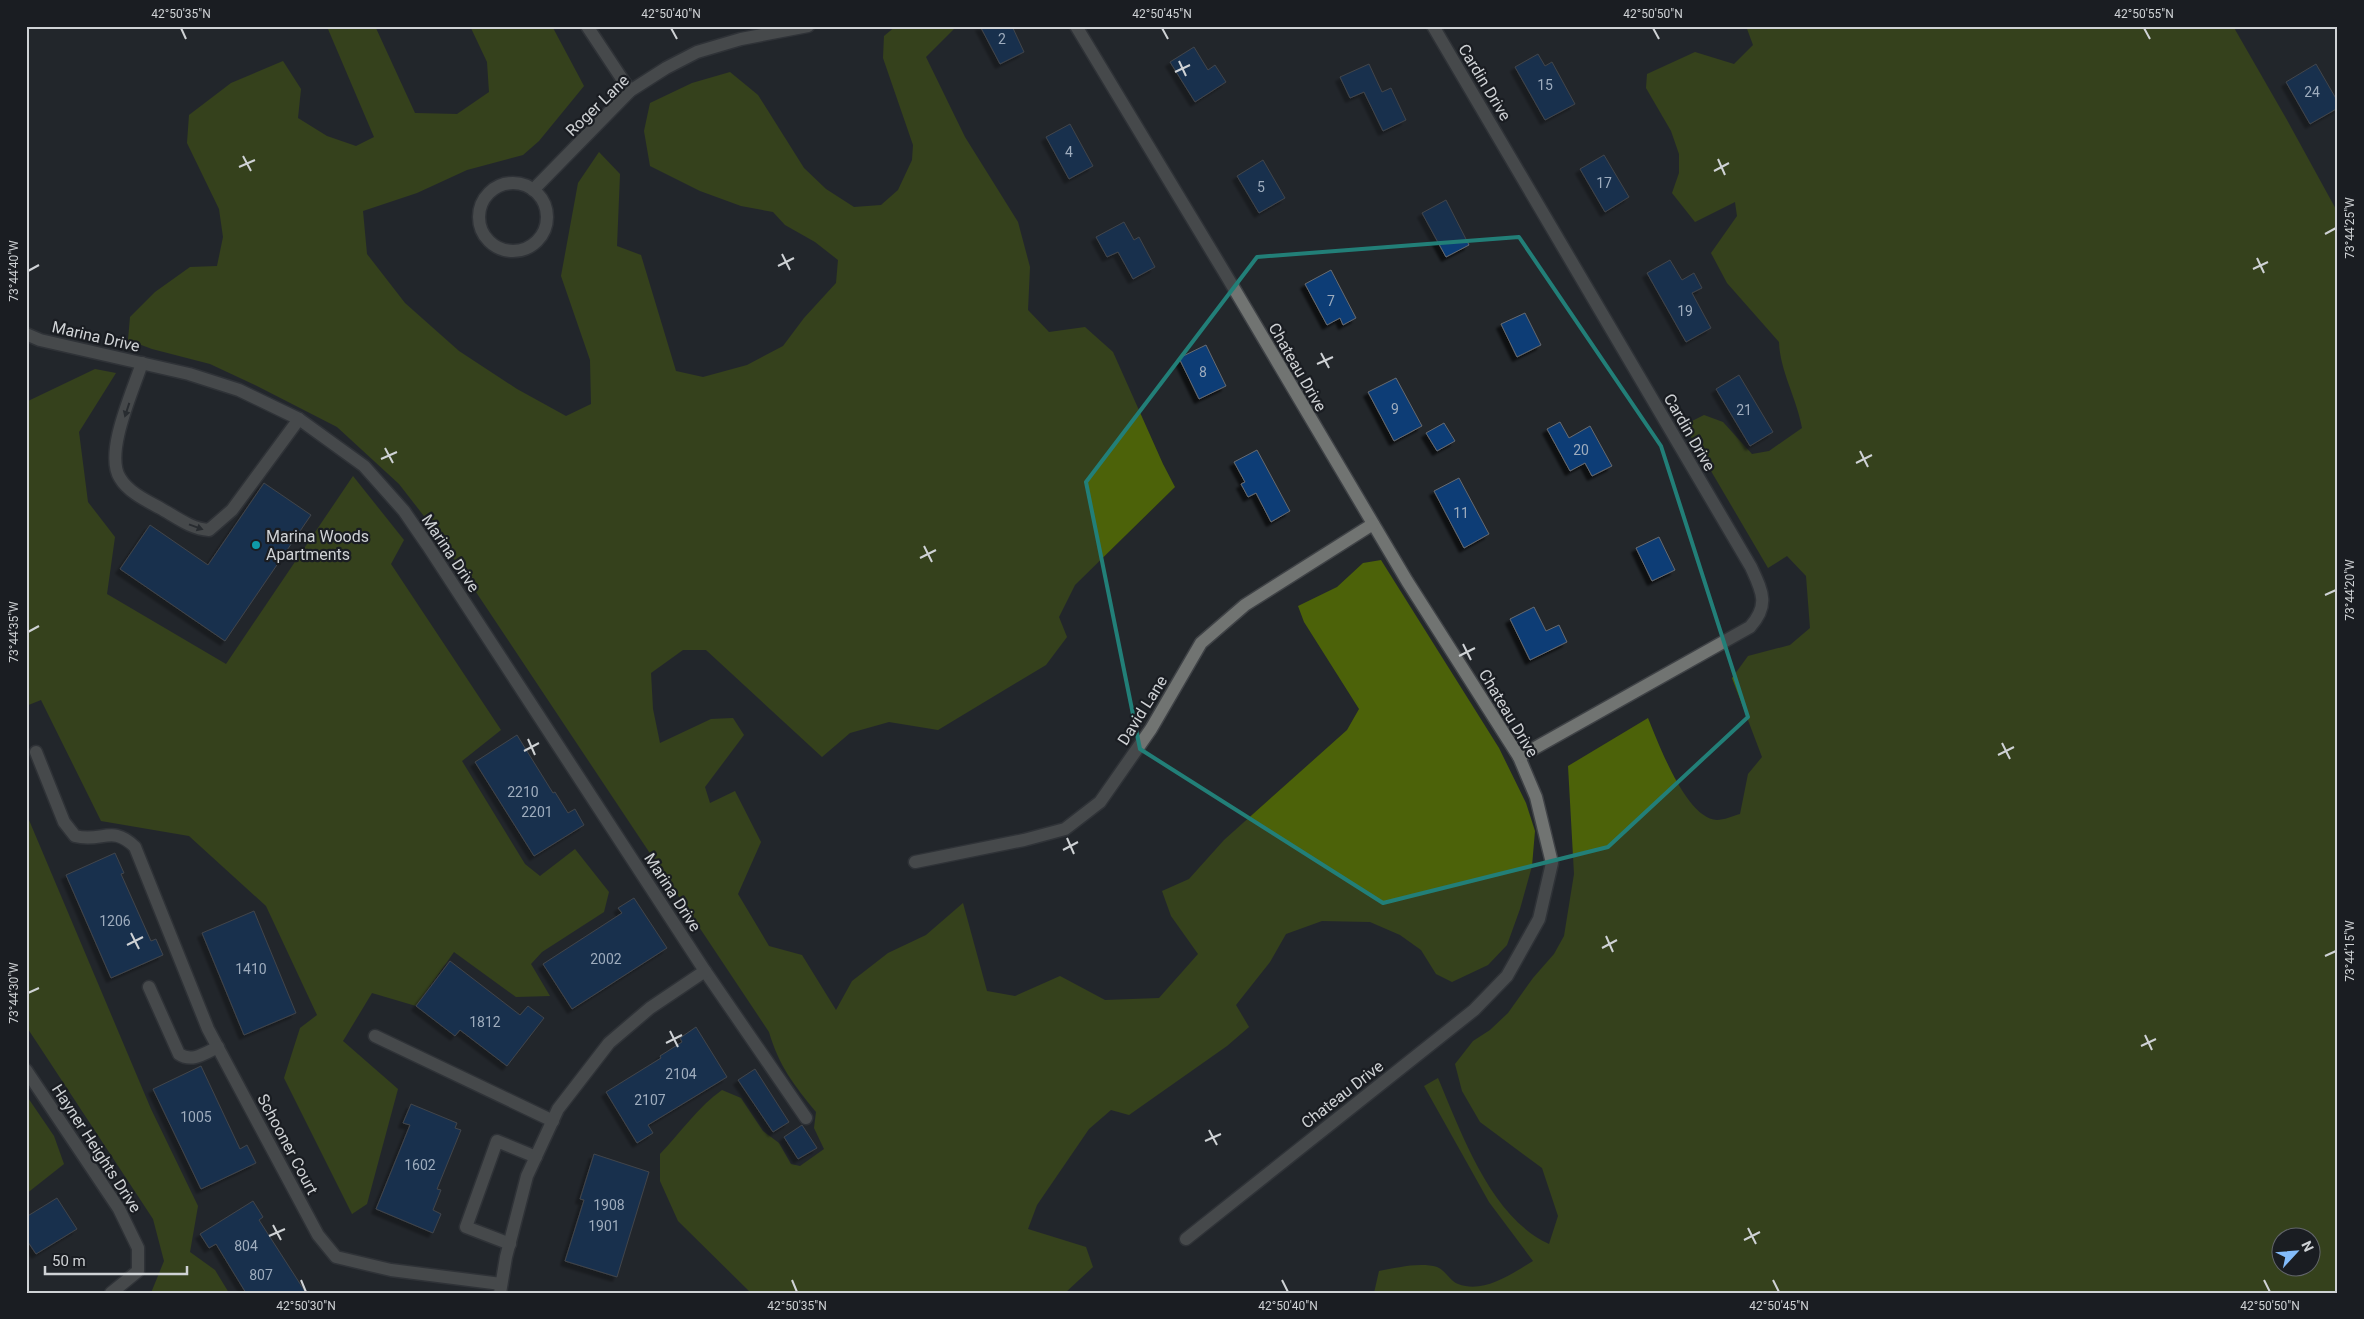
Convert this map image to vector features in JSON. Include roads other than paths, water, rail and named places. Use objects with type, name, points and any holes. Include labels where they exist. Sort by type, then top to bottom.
[{"type":"street","points":[[587,26],[630,91]]},
{"type":"street","name":"Roger Lane","points":[[534,190],[630,91],[666,68],[697,52],[741,39],[808,26]]},
{"type":"street","name":"Chateau Drive","points":[[1076,26],[1373,524],[1519,757],[1536,797],[1552,863],[1539,919],[1506,976],[1474,1010],[1186,1238]]},
{"type":"street","name":"Cardin Drive","points":[[1435,27],[1751,567],[1763,592],[1763,604],[1758,619],[1750,627],[1519,757]]},
{"type":"street","points":[[506,183],[516,183],[534,190],[545,206],[546,215],[542,234],[536,242],[519,250],[510,251],[492,244],[485,236],[478,218],[483,200],[497,186],[506,183]]},
{"type":"street","name":"Marina Drive","points":[[26,334],[40,340],[189,374],[239,390],[299,419],[364,466],[404,510],[705,971],[806,1118]]},
{"type":"street","points":[[142,363],[116,445],[115,464],[120,478],[130,489],[197,530],[209,530],[232,510],[299,419]]},
{"type":"street","name":"David Lane","points":[[915,862],[1024,840],[1065,829],[1100,802],[1151,729],[1201,643],[1245,605],[1373,524]]},
{"type":"street","name":"Schooner Court","points":[[36,752],[68,829],[75,836],[83,838],[119,835],[129,840],[135,846],[154,888],[208,1029],[318,1235],[336,1257],[391,1270],[500,1288]]},
{"type":"street","points":[[500,1288],[527,1176],[558,1109],[609,1043],[650,1008],[705,971]]},
{"type":"street","points":[[149,987],[179,1054],[184,1058],[193,1059],[218,1047]]},
{"type":"street","points":[[375,1036],[553,1121]]},
{"type":"street","name":"Hayner Heights Drive","points":[[26,1070],[119,1209],[138,1248],[138,1270],[111,1293]]},
{"type":"street","points":[[510,1244],[466,1227],[497,1141],[536,1157]]},
{"type":"place","name":"Marina Woods Apartments","points":[[256,545]]}]
